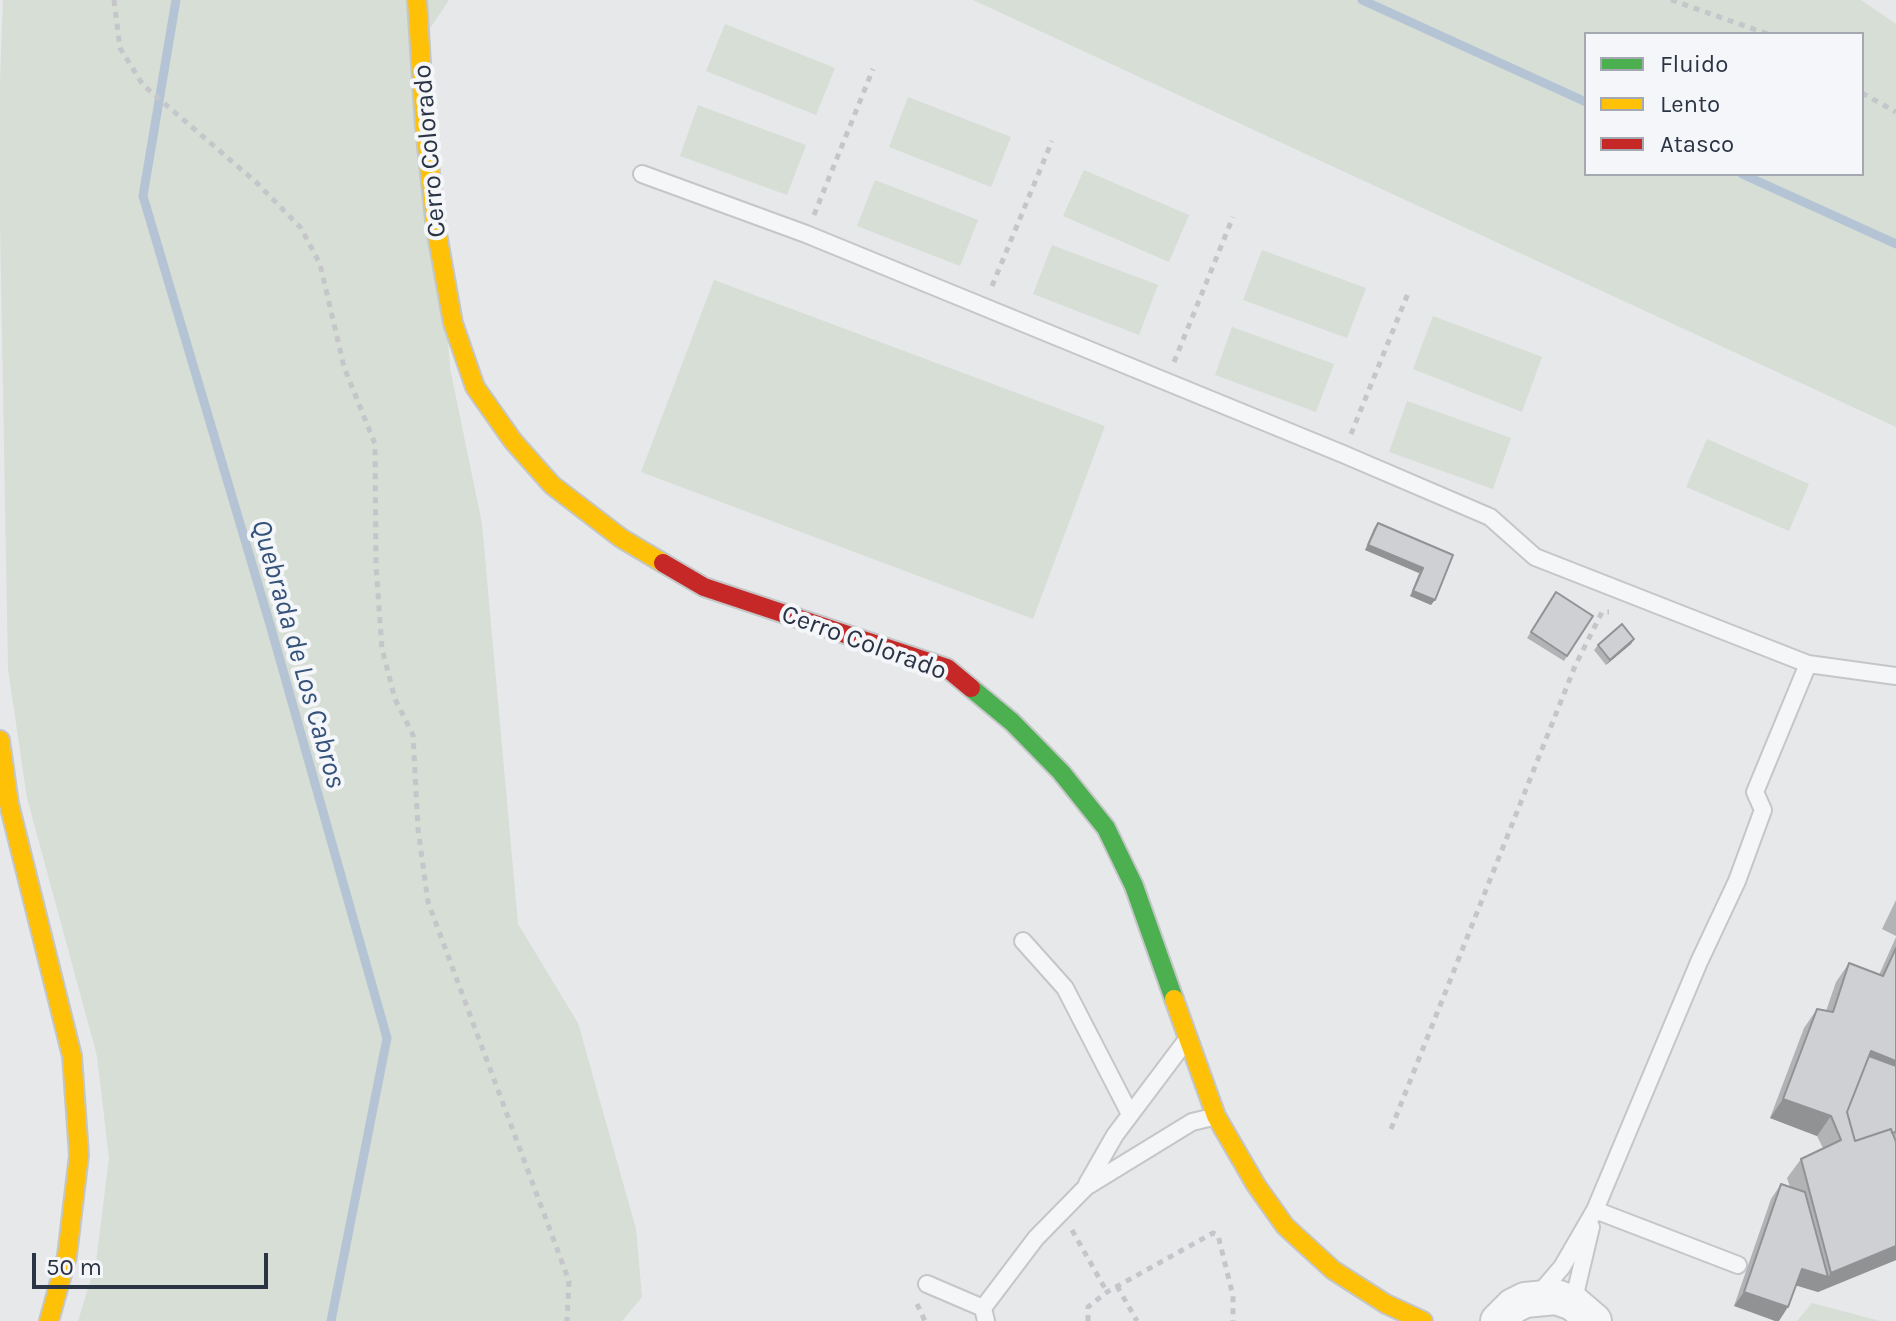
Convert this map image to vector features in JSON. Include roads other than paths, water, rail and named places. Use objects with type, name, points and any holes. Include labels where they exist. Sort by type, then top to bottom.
[{"type":"street","name":"Cerro Colorado","points":[[417,0],[434,214],[453,323],[475,387],[513,441],[552,485],[621,538],[704,587],[947,668],[1012,722],[1061,772],[1106,828],[1134,886],[1216,1116],[1256,1185],[1285,1226],[1333,1270],[1386,1304],[1423,1321]]},
{"type":"street","points":[[0,740],[9,804],[72,1056],[79,1155],[67,1256],[49,1321]]},
{"type":"street","points":[[1498,1321],[1513,1306],[1536,1297],[1556,1297],[1584,1312]]},
{"type":"lane","points":[[642,174],[806,234],[1490,517],[1535,557],[1808,664],[1896,676]]},
{"type":"lane","points":[[1536,1297],[1562,1267],[1595,1210],[1699,962],[1737,881],[1763,810],[1755,792],[1808,664]]},
{"type":"lane","points":[[1023,941],[1065,988],[1130,1114]]},
{"type":"lane","points":[[1086,1187],[1115,1135],[1188,1038]]},
{"type":"lane","points":[[927,1284],[985,1315],[1036,1238],[1086,1187],[1192,1122],[1216,1116]]},
{"type":"lane","points":[[1595,1210],[1738,1265]]},
{"type":"lane","points":[[1584,1312],[1595,1210]]},
{"type":"waterway","name":"Quebrada de Los Cabros","points":[[176,0],[143,196],[271,628],[387,1038],[331,1321]]},
{"type":"waterway","name":"Quebrada de Los Cabros","points":[[1362,0],[1584,101]]},
{"type":"waterway","name":"Quebrada de Los Cabros","points":[[1746,176],[1896,244]]}]
